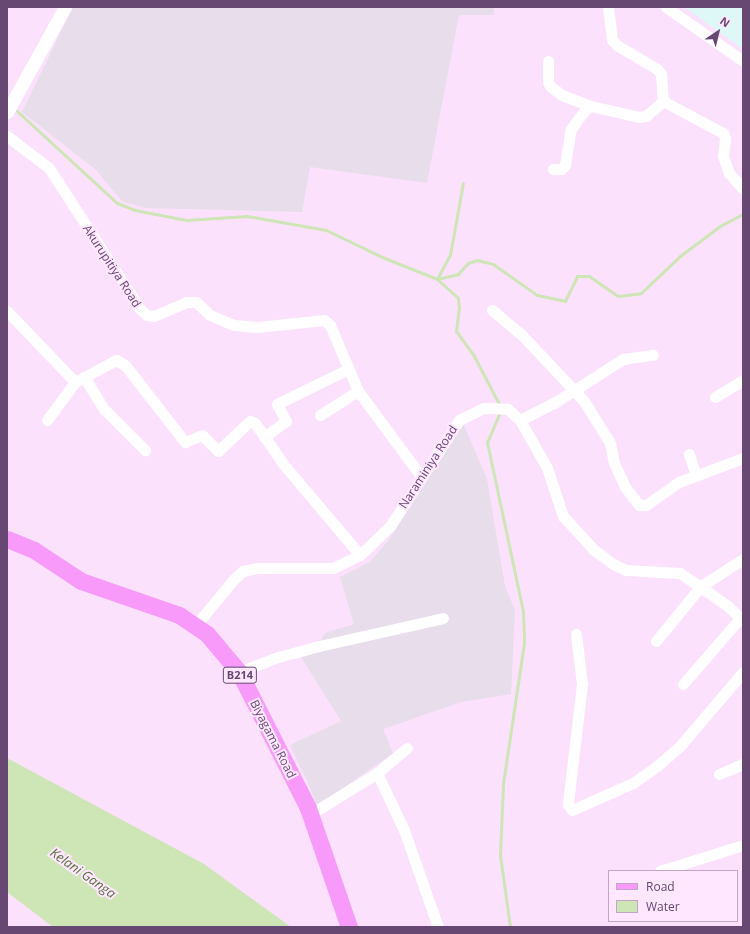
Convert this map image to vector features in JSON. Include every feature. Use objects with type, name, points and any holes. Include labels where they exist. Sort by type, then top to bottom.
[{"type":"main road","name":"Biyagama Road","points":[[7,539],[34,550],[81,581],[178,615],[207,634],[239,672],[309,816],[349,927]]},
{"type":"street","points":[[7,112],[65,7]]},
{"type":"street","points":[[608,7],[612,40],[618,46],[657,69],[660,74],[663,101]]},
{"type":"street","points":[[666,7],[743,61]]},
{"type":"street","points":[[548,60],[548,82],[550,86],[562,95],[591,106],[639,117],[646,116],[663,101]]},
{"type":"street","points":[[663,101],[723,133],[725,138],[723,156],[729,172],[743,189]]},
{"type":"street","points":[[553,169],[561,169],[565,166],[571,129],[582,111],[591,106]]},
{"type":"street","name":"Akurupitiya Road","points":[[7,136],[49,168],[141,310],[147,315],[154,316],[187,302],[196,302],[210,315],[234,325],[258,327],[324,320],[330,325],[358,391],[422,476]]},
{"type":"street","points":[[492,310],[521,334],[575,390],[610,443],[614,463],[625,487],[639,505],[646,505],[679,482],[743,458]]},
{"type":"street","points":[[7,311],[79,380],[105,410],[145,450]]},
{"type":"street","points":[[520,420],[554,403],[623,359],[653,355]]},
{"type":"street","points":[[47,420],[79,380],[116,360],[120,362],[185,442],[202,435],[218,450],[250,421],[254,423],[284,465],[360,555]]},
{"type":"street","points":[[264,437],[286,421],[277,404],[348,369]]},
{"type":"street","points":[[715,397],[743,380]]},
{"type":"street","points":[[320,415],[358,391]]},
{"type":"street","name":"Naraminiya Road","points":[[196,626],[233,580],[244,571],[257,568],[333,568],[360,555],[380,539],[390,526],[459,420],[479,409],[494,408],[508,409],[520,420],[547,468],[563,516],[580,537],[613,564],[626,570],[680,573],[701,586],[742,619]]},
{"type":"street","points":[[689,454],[696,476]]},
{"type":"street","points":[[656,641],[701,586],[743,559]]},
{"type":"street","points":[[239,672],[278,657],[319,646],[443,618]]},
{"type":"street","points":[[683,684],[742,619]]},
{"type":"street","points":[[576,634],[582,684],[568,804],[572,810],[633,783],[657,766],[680,746],[743,672]]},
{"type":"street","points":[[309,816],[378,773],[407,748]]},
{"type":"street","points":[[719,774],[743,764]]},
{"type":"street","points":[[378,773],[404,830],[438,927]]},
{"type":"street","points":[[663,870],[743,845]]},
{"type":"shaded area","points":[[73,7],[494,7],[494,15],[459,15],[427,183],[310,167],[302,212],[146,208],[123,202],[95,169],[22,112]]},
{"type":"shaded area","points":[[684,7],[743,7],[743,49]]},
{"type":"shaded area","points":[[463,423],[487,479],[505,586],[515,610],[511,694],[461,702],[383,729],[393,753],[316,807],[311,789],[290,745],[341,721],[296,649],[319,644],[325,633],[354,624],[340,577],[370,562],[389,540]]},
{"type":"water","name":"Kelani Ganga","points":[[7,758],[204,864],[291,927],[53,927],[7,892]]},
{"type":"waterway","points":[[17,111],[117,203],[135,210],[186,220],[247,216],[326,230],[382,257],[437,279],[458,298],[459,307],[456,331],[474,356],[500,406]]},
{"type":"waterway","points":[[437,279],[450,255],[463,183]]},
{"type":"waterway","points":[[437,279],[458,274],[468,263],[477,260],[493,264],[537,295],[565,301],[577,276],[589,276],[618,296],[641,293],[680,256],[720,226],[743,214]]},
{"type":"waterway","points":[[500,412],[487,442],[523,611],[524,643],[503,784],[500,855],[510,927]]}]
